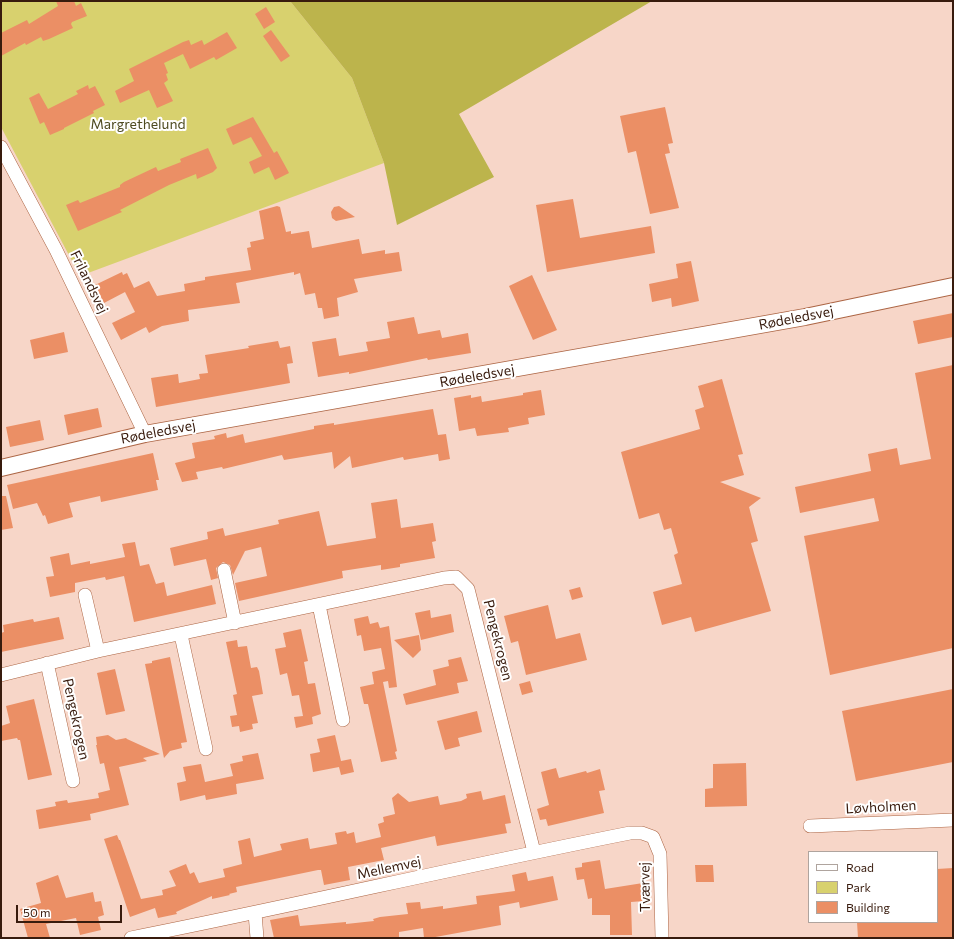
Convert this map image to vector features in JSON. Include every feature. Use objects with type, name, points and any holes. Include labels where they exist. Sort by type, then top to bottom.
[{"type":"street","name":"Frilandsvej","points":[[1,147],[56,250],[145,434]]},
{"type":"street","name":"Rødeledsvej","points":[[1,468],[145,434],[805,317],[953,286]]},
{"type":"street","points":[[224,570],[235,624]]},
{"type":"street","name":"Pengekrogen","points":[[1,675],[98,651],[235,624],[444,578],[456,577],[468,589],[534,852]]},
{"type":"street","points":[[85,595],[98,651]]},
{"type":"street","points":[[319,605],[343,720]]},
{"type":"street","points":[[181,635],[206,749]]},
{"type":"street","name":"Pengekrogen","points":[[47,663],[73,781]]},
{"type":"street","name":"Løvholmen","points":[[810,826],[953,820]]},
{"type":"street","name":"Mellemvej","points":[[131,938],[255,914],[534,852],[630,833],[642,833],[653,837]]},
{"type":"street","name":"Tværvej","points":[[653,837],[660,854],[662,938]]},
{"type":"street","points":[[255,914],[257,938]]},
{"type":"green space","name":"Margrethelund","points":[[1,1],[290,1],[352,78],[384,163],[80,276],[1,127]]},
{"type":"shaded area","points":[[290,1],[652,1],[459,114],[494,177],[397,225],[384,163],[352,78]]},
{"type":"building","points":[[56,1],[74,1],[76,6],[81,3],[87,16],[72,22],[71,24],[73,28],[43,41],[41,37],[26,45],[25,43],[1,56],[1,33],[27,20],[29,24],[58,6]]},
{"type":"building","points":[[266,7],[275,22],[264,29],[255,14]]},
{"type":"building","points":[[271,30],[290,56],[281,62],[263,36]]},
{"type":"building","points":[[227,32],[237,48],[216,60],[214,57],[190,69],[183,54],[164,63],[168,73],[166,74],[168,80],[164,83],[173,101],[157,108],[149,90],[120,103],[115,91],[134,81],[129,69],[183,42],[189,40],[191,45],[202,40],[204,45]]},
{"type":"building","points":[[88,85],[89,89],[95,86],[105,105],[93,111],[94,113],[50,135],[44,122],[40,124],[29,98],[39,93],[48,109],[78,94],[76,91]]},
{"type":"building","points":[[665,107],[673,143],[668,144],[670,153],[665,154],[679,208],[650,214],[636,151],[628,153],[620,116]]},
{"type":"building","points":[[253,117],[274,153],[277,151],[289,173],[275,180],[269,167],[254,174],[249,162],[262,156],[251,137],[233,145],[226,129]]},
{"type":"building","points":[[208,148],[217,168],[213,172],[197,179],[196,174],[169,185],[120,210],[122,212],[78,231],[66,205],[78,200],[80,203],[120,187],[120,185],[124,182],[156,167],[158,171],[181,162],[180,159]]},
{"type":"building","points":[[573,199],[580,238],[651,226],[655,253],[547,272],[536,205]]},
{"type":"building","points":[[277,206],[280,207],[286,232],[291,231],[291,234],[309,231],[312,248],[359,239],[362,254],[385,250],[385,254],[399,252],[402,271],[354,279],[358,292],[337,298],[339,316],[324,319],[322,308],[318,308],[315,293],[305,295],[300,273],[294,275],[294,272],[236,283],[240,303],[188,310],[189,321],[162,326],[149,333],[146,327],[121,340],[112,323],[135,312],[125,292],[104,303],[95,285],[122,272],[123,275],[127,273],[134,288],[149,281],[157,296],[185,291],[184,284],[205,280],[205,277],[251,270],[247,248],[251,247],[250,242],[264,239],[259,211]]},
{"type":"building","points":[[339,206],[355,217],[336,221],[332,218],[331,212],[334,207]]},
{"type":"building","points":[[691,261],[699,301],[672,307],[671,298],[652,302],[649,284],[678,278],[676,264]]},
{"type":"building","points":[[532,275],[557,330],[533,340],[509,286]]},
{"type":"building","points":[[953,313],[953,337],[918,344],[913,321]]},
{"type":"building","points":[[414,317],[418,334],[440,330],[442,338],[468,333],[471,353],[428,360],[427,358],[349,374],[349,372],[318,377],[312,342],[336,338],[339,356],[368,351],[366,342],[390,338],[387,322]]},
{"type":"building","points":[[64,332],[68,352],[34,359],[30,340]]},
{"type":"building","points":[[278,341],[280,348],[290,346],[293,363],[287,364],[290,383],[156,407],[151,378],[178,374],[179,383],[200,379],[199,374],[208,373],[205,355],[249,348],[248,346]]},
{"type":"building","points":[[953,365],[953,648],[830,675],[804,536],[879,521],[874,498],[800,513],[795,487],[871,471],[868,454],[897,448],[900,465],[931,459],[915,373]]},
{"type":"building","points":[[722,379],[743,454],[738,455],[744,475],[720,482],[761,498],[749,507],[758,541],[751,543],[771,611],[695,632],[691,617],[662,625],[653,592],[682,584],[674,555],[678,553],[671,528],[664,530],[659,513],[639,519],[621,452],[700,429],[695,410],[704,407],[698,386]]},
{"type":"building","points":[[541,390],[545,415],[528,418],[529,424],[508,428],[509,432],[477,436],[475,428],[459,431],[454,398],[471,395],[471,398],[481,396],[482,402],[523,395],[523,393]]},
{"type":"building","points":[[98,408],[102,427],[68,435],[64,415]]},
{"type":"building","points":[[433,409],[438,435],[446,434],[450,459],[439,461],[438,454],[404,460],[403,457],[352,468],[350,456],[334,469],[332,452],[284,460],[282,455],[223,469],[222,467],[196,472],[198,479],[182,482],[175,463],[195,458],[192,443],[215,439],[214,436],[226,433],[227,438],[243,434],[245,443],[314,429],[314,426],[334,423],[334,425]]},
{"type":"building","points":[[40,420],[44,440],[10,447],[6,427]]},
{"type":"building","points":[[153,453],[159,480],[156,480],[158,490],[101,502],[100,496],[69,503],[73,517],[48,524],[45,515],[43,516],[37,503],[13,509],[7,485]]},
{"type":"building","points":[[1,496],[6,496],[13,528],[1,530]]},
{"type":"building","points":[[397,499],[401,528],[433,523],[436,541],[432,542],[435,558],[400,564],[400,567],[381,570],[381,565],[342,571],[343,578],[239,601],[235,583],[267,576],[261,547],[245,551],[233,575],[230,565],[223,562],[216,568],[218,578],[211,580],[206,559],[174,566],[170,548],[208,539],[207,532],[223,528],[225,536],[279,524],[278,520],[319,511],[327,546],[376,538],[371,503]]},
{"type":"building","points":[[135,542],[140,566],[149,564],[156,584],[164,582],[167,596],[212,585],[216,604],[134,622],[124,576],[106,580],[105,577],[75,583],[75,592],[50,597],[46,577],[54,576],[50,557],[69,553],[71,565],[90,561],[90,564],[125,557],[122,544]]},
{"type":"building","points":[[580,587],[583,597],[572,600],[569,590]]},
{"type":"building","points":[[548,605],[556,639],[580,633],[587,660],[526,675],[518,641],[511,643],[504,616]]},
{"type":"building","points":[[430,610],[431,618],[451,614],[454,632],[421,640],[415,613]]},
{"type":"building","points":[[368,616],[370,624],[378,622],[380,628],[389,626],[397,687],[389,688],[388,681],[383,682],[397,751],[395,752],[397,759],[381,762],[368,704],[364,704],[360,687],[374,684],[372,672],[385,669],[381,648],[364,651],[361,635],[357,636],[354,619]]},
{"type":"building","points":[[59,617],[64,639],[1,652],[1,633],[4,632],[3,625],[33,619],[34,622]]},
{"type":"building","points":[[301,629],[308,661],[304,662],[308,684],[315,683],[321,714],[312,717],[313,724],[296,728],[294,717],[303,716],[299,695],[292,696],[287,673],[280,675],[275,649],[286,647],[283,633]]},
{"type":"building","points":[[419,635],[421,650],[413,658],[394,640]]},
{"type":"building","points":[[237,640],[238,647],[247,646],[251,668],[257,667],[259,671],[263,694],[252,696],[258,723],[252,724],[253,729],[240,732],[239,726],[232,727],[230,716],[237,715],[233,695],[237,694],[226,642]]},
{"type":"building","points":[[170,657],[187,742],[181,743],[182,748],[170,751],[164,758],[145,664]]},
{"type":"building","points":[[461,657],[468,681],[457,683],[459,693],[406,705],[403,694],[436,685],[433,670],[449,666],[448,660]]},
{"type":"building","points":[[115,669],[125,711],[106,715],[97,673]]},
{"type":"building","points":[[530,681],[533,692],[522,695],[519,684]]},
{"type":"building","points":[[953,689],[953,762],[856,781],[842,711]]},
{"type":"building","points":[[34,699],[52,775],[28,780],[20,740],[17,738],[1,741],[1,726],[10,723],[6,706]]},
{"type":"building","points":[[477,711],[482,732],[458,738],[460,746],[445,750],[437,721]]},
{"type":"building","points":[[108,735],[116,740],[126,738],[160,754],[143,758],[147,761],[119,767],[129,805],[90,814],[91,820],[39,829],[36,810],[56,806],[55,802],[67,800],[68,803],[99,798],[98,793],[110,790],[104,763],[100,764],[96,745],[96,737]]},
{"type":"building","points":[[335,735],[341,761],[351,759],[354,772],[341,775],[339,767],[313,772],[310,754],[320,752],[317,739]]},
{"type":"building","points":[[258,753],[264,779],[236,784],[237,794],[206,800],[205,795],[180,801],[177,783],[186,781],[183,767],[201,764],[205,782],[233,776],[230,764],[243,761],[242,756]]},
{"type":"building","points":[[746,763],[747,806],[705,807],[705,789],[713,788],[713,764]]},
{"type":"building","points":[[556,768],[559,778],[600,769],[605,790],[599,791],[604,813],[548,826],[546,819],[540,820],[537,809],[549,805],[541,772]]},
{"type":"building","points":[[481,791],[483,800],[505,795],[511,823],[505,824],[507,833],[437,846],[435,836],[381,848],[384,860],[348,867],[350,880],[324,885],[321,870],[318,870],[236,887],[237,892],[229,894],[230,895],[212,899],[212,896],[176,912],[177,914],[158,918],[155,908],[130,917],[104,839],[117,835],[141,899],[163,895],[162,890],[176,886],[169,871],[186,864],[190,874],[194,872],[199,883],[225,877],[223,869],[242,864],[238,841],[250,838],[254,857],[282,850],[280,844],[308,838],[310,849],[337,844],[335,833],[346,831],[347,834],[354,832],[356,843],[381,837],[378,824],[384,822],[383,817],[395,814],[392,798],[398,793],[409,802],[438,796],[440,805],[461,801],[467,798],[466,794]]},
{"type":"building","points":[[600,860],[605,889],[643,883],[644,901],[631,902],[632,935],[610,935],[610,915],[592,915],[592,898],[588,899],[584,879],[577,880],[575,868],[582,867],[582,863]]},
{"type":"building","points":[[695,865],[713,865],[714,882],[696,882]]},
{"type":"building","points":[[953,868],[953,938],[858,938],[857,923],[938,923],[938,869]]},
{"type":"building","points":[[526,872],[528,881],[553,876],[558,900],[520,908],[519,902],[499,906],[501,925],[430,938],[424,938],[423,928],[399,932],[399,938],[274,938],[270,920],[298,915],[300,926],[346,922],[346,924],[374,921],[373,919],[380,917],[408,914],[406,903],[420,902],[421,909],[443,906],[443,909],[477,904],[476,896],[515,891],[512,875]]},
{"type":"building","points":[[58,875],[66,898],[93,892],[95,902],[101,901],[104,915],[98,917],[101,930],[80,935],[76,918],[46,924],[50,938],[28,938],[20,909],[41,903],[36,883]]}]
